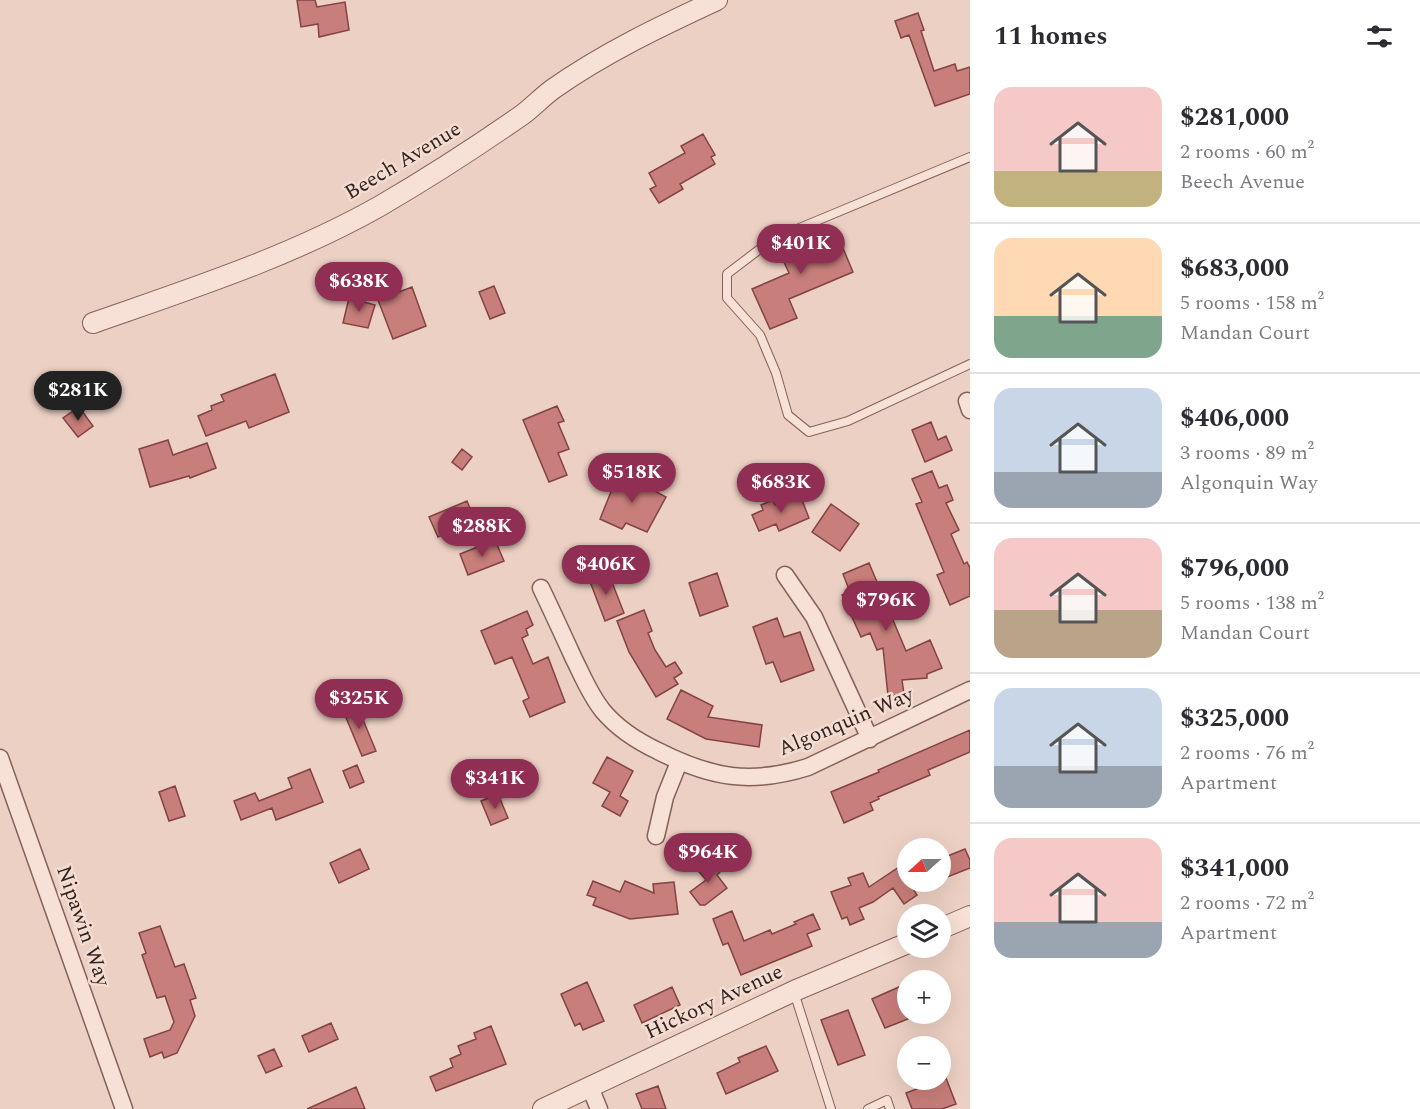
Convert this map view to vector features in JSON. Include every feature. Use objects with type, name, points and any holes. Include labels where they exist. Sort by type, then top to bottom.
[{"type":"street","name":"Beech Avenue","points":[[93,323],[225,276],[326,233],[377,207],[470,150],[524,114],[553,90],[621,47],[717,0]]},
{"type":"street","points":[[785,575],[814,617],[870,739]]},
{"type":"street","name":"Algonquin Way","points":[[542,588],[590,692],[603,711],[630,736],[679,762],[718,775],[764,777],[786,774],[808,767],[970,690]]},
{"type":"street","name":"Nipawin Way","points":[[0,758],[124,1109]]},
{"type":"street","points":[[656,836],[665,797],[679,762]]},
{"type":"street","points":[[951,924],[970,916]]},
{"type":"street","name":"Hickory Avenue","points":[[543,1109],[794,992],[897,948]]},
{"type":"street","points":[[590,1087],[598,1109]]},
{"type":"lane","points":[[970,157],[772,239],[727,274],[727,298],[760,335],[776,373],[788,415],[809,432],[848,421],[970,364]]},
{"type":"lane","points":[[794,992],[831,1109]]},
{"type":"lane","points":[[868,1109],[887,1100],[890,1109]]},
{"type":"building","points":[[297,0],[315,0],[317,7],[345,2],[349,30],[319,37],[318,24],[301,27]]},
{"type":"building","points":[[918,13],[924,30],[921,31],[934,71],[955,64],[957,71],[970,67],[970,94],[935,106],[909,35],[901,38],[895,21]]},
{"type":"building","points":[[703,134],[715,155],[711,157],[715,164],[680,184],[683,189],[659,203],[650,189],[656,186],[649,173],[685,153],[681,146]]},
{"type":"building","points":[[804,233],[809,246],[837,234],[853,272],[789,299],[797,318],[770,329],[752,289],[789,273],[776,245]]},
{"type":"building","points":[[494,286],[505,313],[490,319],[479,292]]},
{"type":"building","points":[[412,287],[426,326],[393,339],[378,300]]},
{"type":"building","points":[[349,298],[375,305],[368,328],[343,323]]},
{"type":"building","points":[[275,374],[289,412],[249,428],[246,421],[206,436],[198,416],[212,410],[211,406],[224,401],[221,395]]},
{"type":"building","points":[[557,406],[564,421],[558,423],[569,449],[558,453],[567,475],[549,482],[523,420]]},
{"type":"building","points":[[79,407],[93,426],[78,437],[63,418]]},
{"type":"building","points":[[931,422],[938,440],[946,436],[952,450],[925,462],[912,430]]},
{"type":"building","points":[[168,440],[173,455],[207,443],[216,468],[190,478],[189,476],[150,487],[139,449]]},
{"type":"building","points":[[462,449],[472,457],[462,470],[452,462]]},
{"type":"building","points":[[932,471],[939,488],[947,485],[953,500],[946,503],[959,530],[951,534],[964,564],[967,562],[970,568],[970,596],[950,605],[937,575],[944,572],[916,504],[922,502],[912,479]]},
{"type":"building","points":[[619,472],[666,497],[647,532],[626,523],[622,529],[600,519]]},
{"type":"building","points":[[800,495],[809,518],[779,531],[776,524],[759,531],[752,515],[763,510],[761,505],[773,500],[775,505]]},
{"type":"building","points":[[467,501],[475,521],[438,537],[429,517]]},
{"type":"building","points":[[831,504],[859,524],[840,551],[812,532]]},
{"type":"building","points":[[495,540],[504,561],[468,575],[460,554]]},
{"type":"building","points":[[869,563],[906,651],[930,640],[942,668],[927,674],[927,678],[902,680],[904,694],[888,696],[883,648],[877,650],[870,633],[861,637],[842,595],[850,592],[843,574]]},
{"type":"building","points":[[608,572],[624,613],[605,621],[589,579]]},
{"type":"building","points":[[717,573],[728,606],[700,616],[689,583]]},
{"type":"building","points":[[644,610],[652,631],[648,633],[655,650],[666,667],[675,662],[682,673],[674,678],[678,684],[656,697],[629,652],[617,621]]},
{"type":"building","points":[[527,611],[533,625],[526,629],[528,635],[522,638],[533,664],[548,657],[565,702],[530,717],[523,701],[529,698],[512,657],[495,664],[481,631]]},
{"type":"building","points":[[777,618],[784,637],[800,632],[814,670],[781,682],[773,662],[766,664],[753,627]]},
{"type":"building","points":[[681,690],[713,706],[708,717],[762,725],[759,747],[706,739],[667,719]]},
{"type":"building","points":[[356,703],[376,751],[362,756],[342,708]]},
{"type":"building","points":[[970,730],[970,752],[928,770],[930,775],[878,797],[879,799],[870,803],[873,810],[844,823],[831,792]]},
{"type":"building","points":[[607,757],[633,771],[620,796],[628,801],[620,816],[602,806],[610,792],[593,783]]},
{"type":"building","points":[[357,765],[364,782],[350,788],[343,771]]},
{"type":"building","points":[[310,769],[323,802],[276,820],[272,808],[241,820],[234,801],[255,793],[259,801],[292,788],[288,778]]},
{"type":"building","points":[[175,786],[185,816],[169,821],[159,792]]},
{"type":"building","points":[[498,794],[508,818],[491,825],[481,801]]},
{"type":"building","points":[[360,849],[369,869],[339,883],[330,863]]},
{"type":"building","points":[[965,849],[970,860],[970,868],[951,876],[951,855]]},
{"type":"building","points":[[709,858],[720,872],[717,875],[727,888],[705,905],[700,905],[690,892],[706,880],[696,868]]},
{"type":"building","points":[[897,868],[897,892],[915,892],[917,895],[904,904],[893,888],[873,902],[859,908],[864,919],[850,925],[847,917],[842,919],[831,892],[851,885],[848,878],[863,873],[869,887]]},
{"type":"building","points":[[593,881],[620,892],[625,881],[654,893],[653,884],[674,882],[678,914],[630,919],[593,905],[596,898],[587,895]]},
{"type":"building","points":[[732,911],[744,941],[770,930],[772,934],[813,914],[820,929],[807,934],[812,946],[741,975],[728,943],[723,945],[713,919]]},
{"type":"building","points":[[160,926],[175,967],[184,964],[196,998],[190,1000],[195,1016],[177,1053],[164,1058],[162,1052],[150,1057],[144,1039],[170,1030],[174,1022],[165,996],[157,998],[142,955],[146,953],[139,933]]},
{"type":"building","points":[[587,982],[604,1021],[583,1030],[580,1023],[575,1026],[561,994]]},
{"type":"building","points":[[672,987],[680,1005],[642,1023],[634,1005]]},
{"type":"building","points":[[897,988],[897,1023],[885,1028],[872,999]]},
{"type":"building","points":[[848,1010],[865,1055],[838,1065],[821,1020]]},
{"type":"building","points":[[331,1023],[338,1039],[309,1052],[302,1036]]},
{"type":"building","points":[[491,1026],[506,1064],[436,1091],[430,1077],[453,1067],[450,1059],[461,1054],[458,1046],[476,1039],[474,1033]]},
{"type":"building","points":[[766,1046],[778,1071],[726,1094],[717,1073],[740,1062],[738,1058]]},
{"type":"building","points":[[274,1049],[282,1066],[266,1073],[258,1056]]},
{"type":"building","points":[[658,1086],[666,1109],[642,1109],[636,1094]]},
{"type":"building","points":[[356,1087],[365,1109],[307,1109]]},
{"type":"building","points":[[914,1090],[951,1090],[956,1104],[942,1109],[912,1109],[906,1093]]}]
